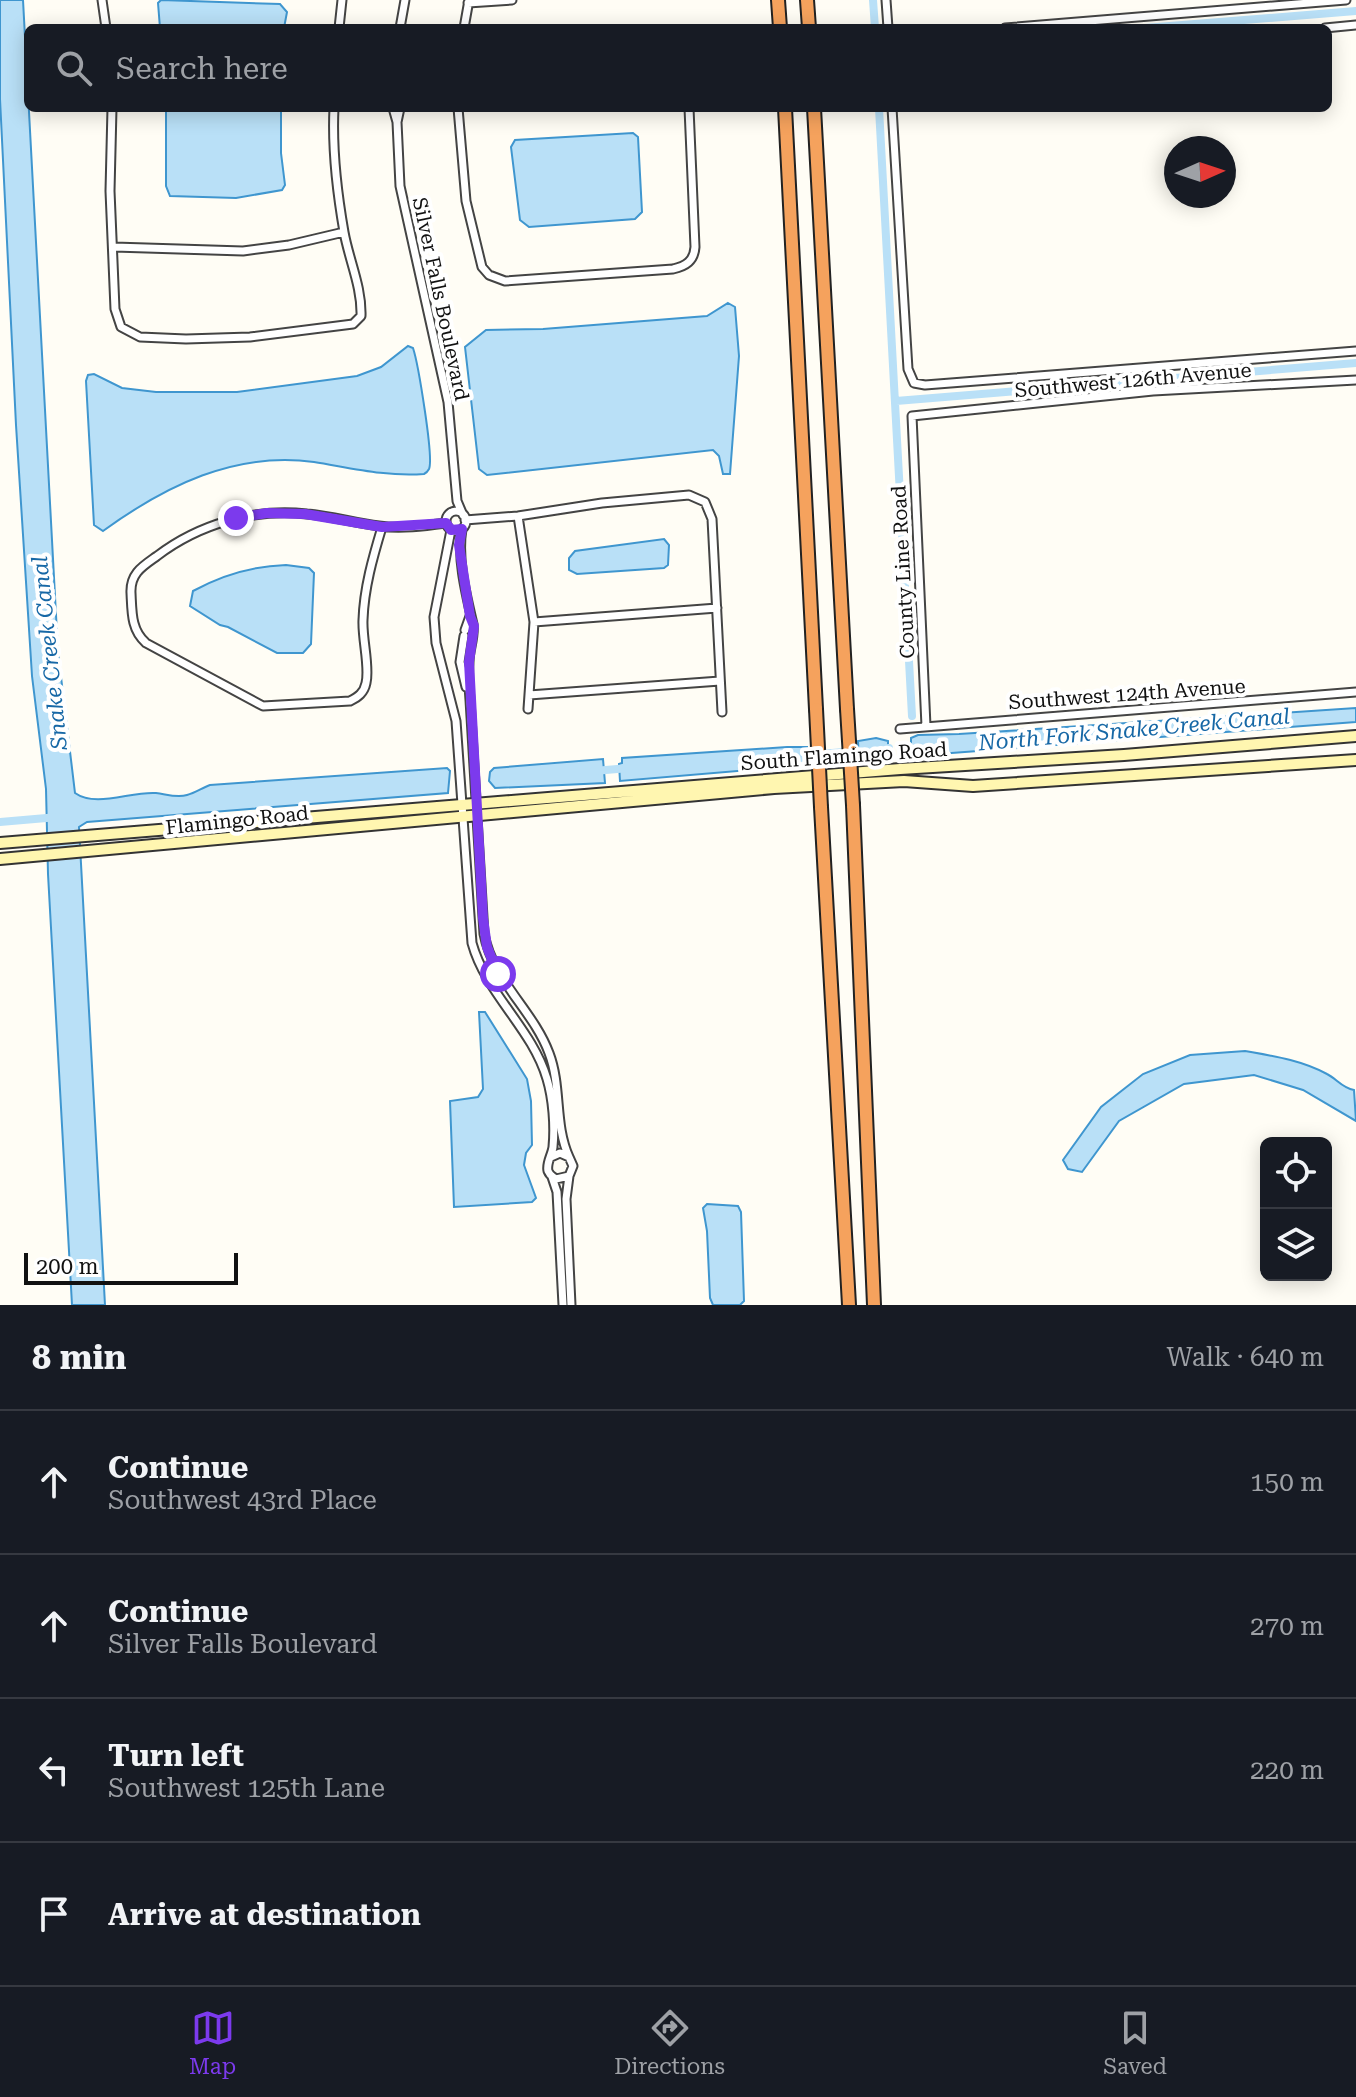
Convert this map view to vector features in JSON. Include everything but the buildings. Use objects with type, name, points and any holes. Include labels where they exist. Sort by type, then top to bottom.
[{"type":"highway","points":[[778,0],[780,24]]},
{"type":"highway","points":[[807,0],[809,24]]},
{"type":"highway","points":[[785,112],[849,1305]]},
{"type":"highway","points":[[814,112],[853,805],[874,1305]]},
{"type":"main road","name":"South Flamingo Road","points":[[478,804],[1356,736]]},
{"type":"main road","name":"South Flamingo Road","points":[[478,817],[774,788],[904,781],[973,786],[1356,760]]},
{"type":"main road","name":"Flamingo Road","points":[[0,843],[478,804]]},
{"type":"main road","name":"Flamingo Road","points":[[0,859],[478,817]]},
{"type":"street","points":[[102,0],[105,24]]},
{"type":"street","points":[[339,24],[342,0]]},
{"type":"street","points":[[401,24],[405,0]]},
{"type":"street","points":[[465,24],[468,2],[512,0]]},
{"type":"street","points":[[886,0],[888,24]]},
{"type":"street","points":[[1054,24],[1346,0]]},
{"type":"street","points":[[1332,27],[1356,25]]},
{"type":"street","points":[[112,112],[110,191],[115,309],[121,327],[140,337],[186,339],[250,337],[353,324],[361,316],[362,302],[344,232],[333,131],[334,112]]},
{"type":"street","name":"Silver Falls Boulevard","points":[[394,112],[400,186],[448,402],[455,483],[459,508],[464,517]]},
{"type":"street","name":"Silver Falls Boulevard","points":[[397,122],[399,112]]},
{"type":"street","points":[[458,112],[466,201],[482,267],[497,280],[505,281],[673,269],[690,261],[695,247],[689,112]]},
{"type":"street","name":"Southwest 126th Avenue","points":[[892,112],[908,369],[914,383],[925,385],[1356,351]]},
{"type":"street","points":[[114,247],[243,251],[289,245],[344,232]]},
{"type":"street","name":"Southwest 126th Avenue","points":[[912,416],[1153,391],[1356,380]]},
{"type":"street","name":"County Line Road","points":[[912,416],[926,726]]},
{"type":"street","name":"Silver Falls Boulevard","points":[[455,483],[434,617],[436,643],[456,721],[470,929],[476,956],[493,990],[533,1046],[543,1066],[550,1094],[551,1157]]},
{"type":"street","points":[[448,523],[455,511],[464,517],[518,516],[602,503],[689,495],[705,502],[712,519],[722,712]]},
{"type":"street","points":[[382,527],[365,592],[363,634],[367,673],[363,691],[350,701],[263,706],[137,636],[133,626],[132,578],[137,571],[169,547],[206,528],[236,518],[267,513],[305,514],[382,527],[448,523],[462,529]]},
{"type":"street","points":[[518,516],[534,622],[528,709]]},
{"type":"street","points":[[464,517],[459,545],[474,626],[469,662],[470,700],[483,918],[487,947],[498,974],[543,1039],[555,1072],[562,1140],[573,1166],[566,1199],[571,1305]]},
{"type":"street","points":[[534,622],[717,608]]},
{"type":"street","points":[[470,616],[460,662],[470,700]]},
{"type":"street","points":[[529,695],[720,681]]},
{"type":"street","name":"Southwest 124th Avenue","points":[[900,729],[1356,692]]},
{"type":"street","points":[[533,1046],[543,1039]]},
{"type":"street","points":[[563,1305],[557,1192],[547,1168],[551,1157],[560,1153],[569,1157]]},
{"type":"street","points":[[552,1177],[561,1180],[569,1176]]},
{"type":"water","name":"Snake Creek Canal","points":[[0,0],[23,0],[24,112],[29,112],[58,652],[75,793],[93,799],[146,793],[179,796],[210,785],[447,768],[450,771],[448,793],[87,822],[79,827],[105,1305],[72,1305],[46,789],[32,676],[0,99]]},
{"type":"water","points":[[161,0],[280,4],[287,12],[285,24],[160,24],[158,3]]},
{"type":"water","points":[[166,112],[281,112],[285,185],[282,190],[236,198],[170,196],[166,186]]},
{"type":"water","points":[[633,133],[638,137],[642,212],[635,219],[529,227],[520,220],[511,147],[515,140]]},
{"type":"water","points":[[728,303],[735,307],[739,356],[730,474],[723,474],[719,456],[713,450],[487,475],[479,469],[465,347],[486,330],[543,329],[707,316]]},
{"type":"water","points":[[408,346],[413,348],[422,390],[430,461],[425,474],[383,473],[314,462],[256,462],[229,467],[176,486],[103,531],[94,525],[88,375],[94,374],[122,388],[156,392],[237,392],[357,376],[381,367]]},
{"type":"water","points":[[664,539],[669,545],[668,565],[664,568],[577,574],[569,570],[569,558],[575,551]]},
{"type":"water","points":[[286,565],[309,568],[314,573],[311,644],[303,653],[277,653],[220,625],[190,606],[193,591],[215,580],[250,569]]},
{"type":"water","points":[[1356,708],[1356,722],[925,755],[919,758],[911,756],[911,738],[918,735]]},
{"type":"water","points":[[876,738],[888,741],[888,758],[859,762],[858,741]]},
{"type":"water","points":[[807,747],[808,765],[620,781],[619,764],[622,758]]},
{"type":"water","points":[[603,759],[605,783],[495,788],[489,781],[494,768]]},
{"type":"water","points":[[479,1012],[485,1012],[527,1079],[532,1145],[526,1153],[524,1165],[536,1198],[532,1202],[454,1207],[450,1101],[478,1097],[483,1089]]},
{"type":"water","points":[[1245,1051],[1307,1065],[1354,1090],[1356,1121],[1303,1090],[1254,1075],[1184,1084],[1119,1121],[1082,1172],[1068,1169],[1063,1160],[1101,1107],[1143,1074],[1190,1055]]},
{"type":"water","points":[[707,1204],[738,1206],[741,1212],[744,1301],[740,1305],[713,1305],[710,1298],[703,1208]]},
{"type":"waterway","points":[[873,0],[875,24]]},
{"type":"waterway","points":[[1195,24],[1356,11]]},
{"type":"waterway","points":[[879,112],[912,716]]},
{"type":"waterway","points":[[896,401],[1356,363]]},
{"type":"waterway","name":"North Fork Snake Creek Canal","points":[[798,756],[889,748]]},
{"type":"waterway","name":"North Fork Snake Creek Canal","points":[[594,771],[629,768]]},
{"type":"waterway","points":[[0,822],[58,817]]},
{"type":"route","points":[[236,518],[267,513],[305,514],[382,527],[446,523],[451,530],[462,529],[459,545],[474,626],[469,662],[470,700],[484,934],[498,974]]}]
